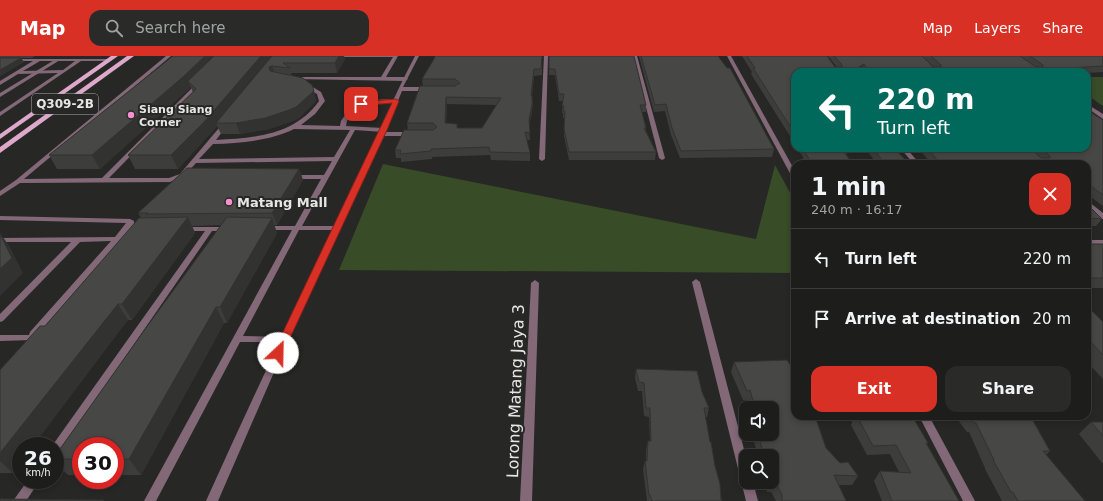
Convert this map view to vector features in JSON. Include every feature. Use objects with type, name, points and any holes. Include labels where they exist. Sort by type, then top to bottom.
[{"type":"main road","points":[[0,137],[112,58],[117,60],[130,56]]},
{"type":"main road","name":"Q309-2B","points":[[0,152],[130,56]]},
{"type":"street","points":[[6,60],[12,56]]},
{"type":"street","points":[[0,194],[18,181],[169,56]]},
{"type":"street","points":[[329,56],[396,56],[383,80]]},
{"type":"street","points":[[212,501],[284,340],[338,228],[396,101],[400,89],[417,56]]},
{"type":"street","points":[[542,159],[546,56]]},
{"type":"street","points":[[635,56],[662,158]]},
{"type":"street","points":[[729,56],[791,170]]},
{"type":"street","points":[[0,60],[80,60],[112,58]]},
{"type":"street","points":[[0,83],[39,60]]},
{"type":"street","points":[[0,95],[58,60]]},
{"type":"street","points":[[0,114],[80,60]]},
{"type":"street","points":[[16,73],[64,71]]},
{"type":"street","points":[[103,181],[204,79]]},
{"type":"street","points":[[211,142],[252,139],[300,124],[311,116],[322,101],[319,93],[301,82],[290,79],[405,79]]},
{"type":"street","points":[[400,89],[432,89]]},
{"type":"street","points":[[343,128],[344,121],[354,106],[369,102],[396,101]]},
{"type":"street","points":[[1091,108],[1102,115]]},
{"type":"street","points":[[18,181],[170,180],[182,175],[229,119]]},
{"type":"street","points":[[292,127],[343,128],[419,134]]},
{"type":"street","points":[[150,501],[297,228],[354,129]]},
{"type":"street","points":[[906,152],[913,160]]},
{"type":"street","points":[[195,161],[337,159]]},
{"type":"street","points":[[182,175],[190,176]]},
{"type":"street","points":[[281,177],[326,177]]},
{"type":"street","points":[[1091,206],[1103,217]]},
{"type":"street","points":[[0,218],[130,221],[130,230],[118,239],[19,349]]},
{"type":"street","points":[[257,228],[338,228]]},
{"type":"street","points":[[172,229],[234,229]]},
{"type":"street","points":[[64,437],[210,229]]},
{"type":"street","points":[[0,319],[78,239]]},
{"type":"street","points":[[0,240],[118,239]]},
{"type":"street","points":[[1091,242],[1103,242]]},
{"type":"street","points":[[696,282],[739,451]]},
{"type":"street","name":"Lorong Matang Jaya 3","points":[[526,501],[535,283]]},
{"type":"street","points":[[0,338],[29,338]]},
{"type":"street","points":[[237,340],[284,340]]},
{"type":"street","points":[[926,420],[969,501]]},
{"type":"street","points":[[19,501],[28,489]]},
{"type":"street","points":[[749,489],[752,501]]},
{"type":"green space","points":[[1091,77],[1103,77],[1103,106],[1091,98]]},
{"type":"green space","points":[[383,164],[756,239],[775,165],[791,195],[791,273],[339,270]]},
{"type":"building","points":[[173,56],[205,56],[184,76],[92,155],[49,155]]},
{"type":"building","points":[[214,56],[261,56],[205,121],[171,155],[128,155],[196,89],[188,81]]},
{"type":"building","points":[[272,56],[339,56],[335,63],[283,63],[290,68],[269,67],[270,71],[303,78],[312,85],[314,91],[296,107],[265,118],[236,123],[216,123]]},
{"type":"building","points":[[435,56],[542,56],[541,69],[534,69],[531,96],[532,105],[529,120],[530,133],[525,132],[530,153],[490,152],[489,147],[431,149],[431,151],[400,154],[401,150],[395,150],[404,130],[433,130],[437,127],[433,123],[407,123],[420,86],[455,86],[460,83],[455,79],[422,79]],"holes":[[[446,97],[501,98],[482,128],[457,128],[457,124],[445,123]]]},
{"type":"building","points":[[549,56],[634,56],[646,105],[640,105],[646,128],[644,128],[656,152],[569,152],[564,129],[565,111],[563,111],[564,106],[562,106],[564,94],[559,94],[555,69],[549,69]]},
{"type":"building","points":[[641,56],[718,56],[727,68],[730,68],[774,149],[681,151],[672,128],[666,104],[655,105]]},
{"type":"building","points":[[747,56],[827,56],[835,67],[842,67],[834,56],[922,56],[933,67],[941,67],[941,65],[931,56],[1020,56],[1036,67],[1043,67],[1043,65],[1030,56],[1103,56],[1103,66],[1068,68],[867,68],[864,64],[858,68],[791,68],[791,128],[753,68],[755,68]]},
{"type":"building","points":[[0,58],[21,58],[0,70]]},
{"type":"building","points":[[1091,112],[1103,120],[1103,195],[1091,186],[1091,160],[938,160],[930,152],[1034,152],[1041,158],[1050,158],[1046,152],[1091,152]]},
{"type":"building","points":[[805,152],[844,152],[850,160],[810,160]]},
{"type":"building","points":[[876,152],[898,152],[905,160],[882,160]]},
{"type":"building","name":"Matang Mall","points":[[187,168],[299,169],[272,213],[138,213]]},
{"type":"building","points":[[1091,208],[1102,219],[1091,218]]},
{"type":"building","points":[[188,217],[122,304],[118,304],[0,453],[0,370],[40,326],[45,326],[139,218]]},
{"type":"building","points":[[227,217],[272,218],[220,307],[216,307],[129,459],[124,459],[124,437],[72,437],[72,459],[64,459],[64,443]]},
{"type":"building","points":[[0,234],[12,258],[0,269]]},
{"type":"building","points":[[1091,244],[1103,244],[1103,278],[1091,278]]},
{"type":"building","points":[[1091,310],[1103,322],[1103,355],[1091,342]]},
{"type":"building","points":[[787,360],[791,366],[791,420],[816,420],[826,448],[840,463],[848,462],[858,476],[834,475],[846,501],[782,501],[782,495],[779,489],[779,449],[762,449],[760,441],[779,441],[779,401],[753,401],[750,390],[747,391],[734,362]]},
{"type":"building","points":[[636,369],[697,371],[702,392],[709,408],[704,408],[720,484],[722,501],[652,501],[649,495],[645,461],[647,461],[648,441],[651,441],[650,408],[646,408],[644,383],[639,382]]},
{"type":"building","points":[[859,420],[914,420],[959,501],[892,501],[880,471],[911,473],[896,445],[873,446]]},
{"type":"building","points":[[972,420],[1032,420],[1050,451],[1043,451],[1085,501],[1018,501],[1013,492],[1011,492],[993,460],[976,423]]},
{"type":"building","points":[[1091,422],[1103,422],[1103,436]]},
{"type":"building","points":[[0,499],[104,500],[0,501]]},
{"type":"place","name":"Siang Siang Corner","points":[[131,115]]},
{"type":"place","name":"Matang Mall","points":[[229,202]]},
{"type":"route","points":[[278,353],[384,130],[396,101],[369,102],[361,104]]}]
